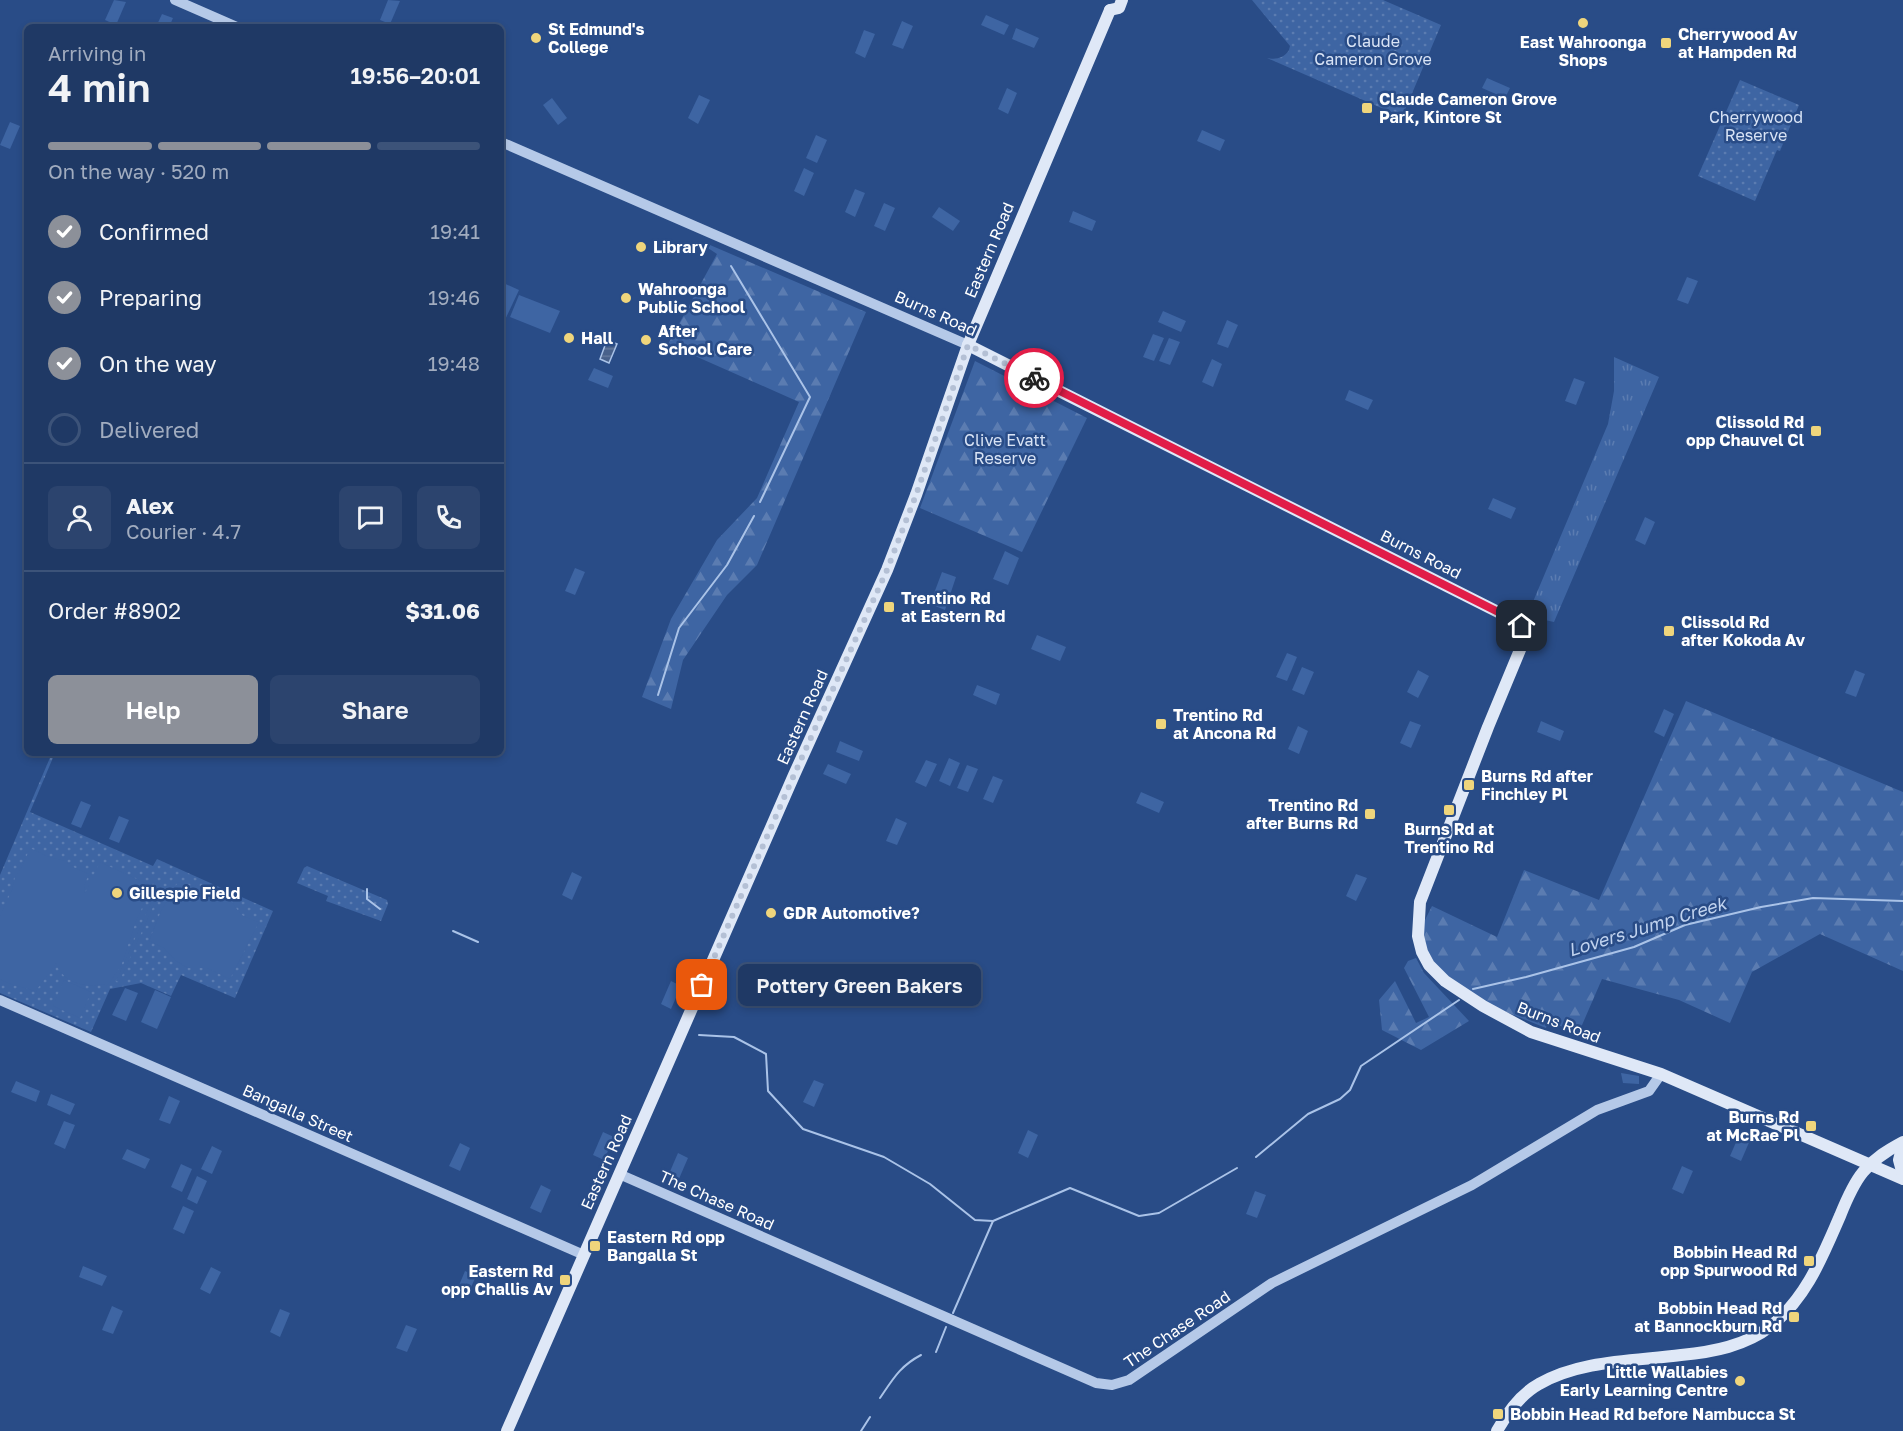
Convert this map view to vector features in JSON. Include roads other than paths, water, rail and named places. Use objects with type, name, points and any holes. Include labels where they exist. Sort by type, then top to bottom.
[{"type":"main road","points":[[1107,5],[1119,8],[1122,0]]},
{"type":"main road","name":"Eastern Road","points":[[507,1431],[794,775],[887,570],[916,495],[968,345],[1107,5]]},
{"type":"main road","name":"Burns Road","points":[[968,345],[1518,622],[1525,636],[1522,645],[1420,902],[1417,927],[1419,943],[1429,965],[1444,981],[1509,1022],[1542,1037],[1661,1074],[1903,1177]]},
{"type":"main road","points":[[1497,1431],[1521,1398],[1539,1384],[1563,1374],[1595,1366],[1712,1351],[1742,1342],[1768,1328],[1790,1308],[1809,1284],[1848,1197],[1862,1173],[1882,1153],[1903,1143]]},
{"type":"main road","points":[[1903,1143],[1899,1160],[1903,1177]]},
{"type":"street","points":[[175,0],[230,24]]},
{"type":"street","name":"Burns Road","points":[[504,143],[968,345]]},
{"type":"street","name":"Bangalla Street","points":[[0,1000],[584,1256]]},
{"type":"street","name":"The Chase Road","points":[[619,1174],[1096,1383],[1112,1385],[1129,1380],[1272,1283],[1464,1189],[1597,1110],[1649,1092],[1661,1074]]},
{"type":"waterway","points":[[731,266],[810,397],[760,502]]},
{"type":"waterway","points":[[658,695],[679,628],[727,565],[754,516]]},
{"type":"waterway","points":[[367,889],[367,899],[380,909]]},
{"type":"waterway","name":"Lovers Jump Creek","points":[[1473,989],[1634,947],[1685,925],[1761,907],[1813,898],[1903,901]]},
{"type":"waterway","points":[[453,931],[478,942]]},
{"type":"waterway","name":"Lovers Jump Creek","points":[[1256,1157],[1308,1114],[1340,1099],[1350,1090],[1361,1066],[1459,1000]]},
{"type":"waterway","points":[[699,1035],[734,1037],[766,1054],[768,1091],[803,1129],[884,1157],[930,1184],[975,1220],[993,1221],[1070,1188],[1139,1216],[1159,1213],[1237,1168]]},
{"type":"waterway","points":[[953,1313],[993,1221]]},
{"type":"waterway","points":[[936,1352],[946,1327]]},
{"type":"waterway","points":[[880,1398],[902,1368],[921,1355]]},
{"type":"waterway","points":[[861,1431],[870,1417]]},
{"type":"place","name":"East Wahroonga Shops","points":[[1583,23]]},
{"type":"place","name":"St Edmund's College","points":[[536,38]]},
{"type":"place","name":"Cherrywood Av at Hampden Rd","points":[[1666,43]]},
{"type":"place","name":"Claude Cameron Grove Park, Kintore St","points":[[1367,108]]},
{"type":"place","name":"Library","points":[[641,247]]},
{"type":"place","name":"Wahroonga Public School","points":[[626,298]]},
{"type":"place","name":"Hall","points":[[569,338]]},
{"type":"place","name":"After School Care","points":[[646,340]]},
{"type":"place","name":"Clissold Rd opp Chauvel Cl","points":[[1816,431]]},
{"type":"place","name":"Trentino Rd at Eastern Rd","points":[[889,607]]},
{"type":"place","name":"Clissold Rd after Kokoda Av","points":[[1669,631]]},
{"type":"place","name":"Trentino Rd at Ancona Rd","points":[[1161,724]]},
{"type":"place","name":"Burns Rd after Finchley Pl","points":[[1469,785]]},
{"type":"place","name":"Burns Rd at Trentino Rd","points":[[1449,810]]},
{"type":"place","name":"Trentino Rd after Burns Rd","points":[[1370,814]]},
{"type":"place","name":"Gillespie Field","points":[[117,893]]},
{"type":"place","name":"GDR Automotive?","points":[[771,913]]},
{"type":"place","name":"Pottery Green Bakers","points":[[702,985]]},
{"type":"place","name":"Burns Rd at McRae Pl","points":[[1811,1126]]},
{"type":"place","name":"Eastern Rd opp Bangalla St","points":[[595,1246]]},
{"type":"place","name":"Bobbin Head Rd opp Spurwood Rd","points":[[1809,1261]]},
{"type":"place","name":"Eastern Rd opp Challis Av","points":[[565,1280]]},
{"type":"place","name":"Bobbin Head Rd at Bannockburn Rd","points":[[1794,1317]]},
{"type":"place","name":"Little Wallabies Early Learning Centre","points":[[1740,1381]]},
{"type":"place","name":"Bobbin Head Rd before Nambucca St","points":[[1498,1414]]},
{"type":"park label","name":"Claude Cameron Grove","points":[[1373,50]]},
{"type":"park label","name":"Cherrywood Reserve","points":[[1756,126]]},
{"type":"park label","name":"Clive Evatt Reserve","points":[[1005,449]]}]
